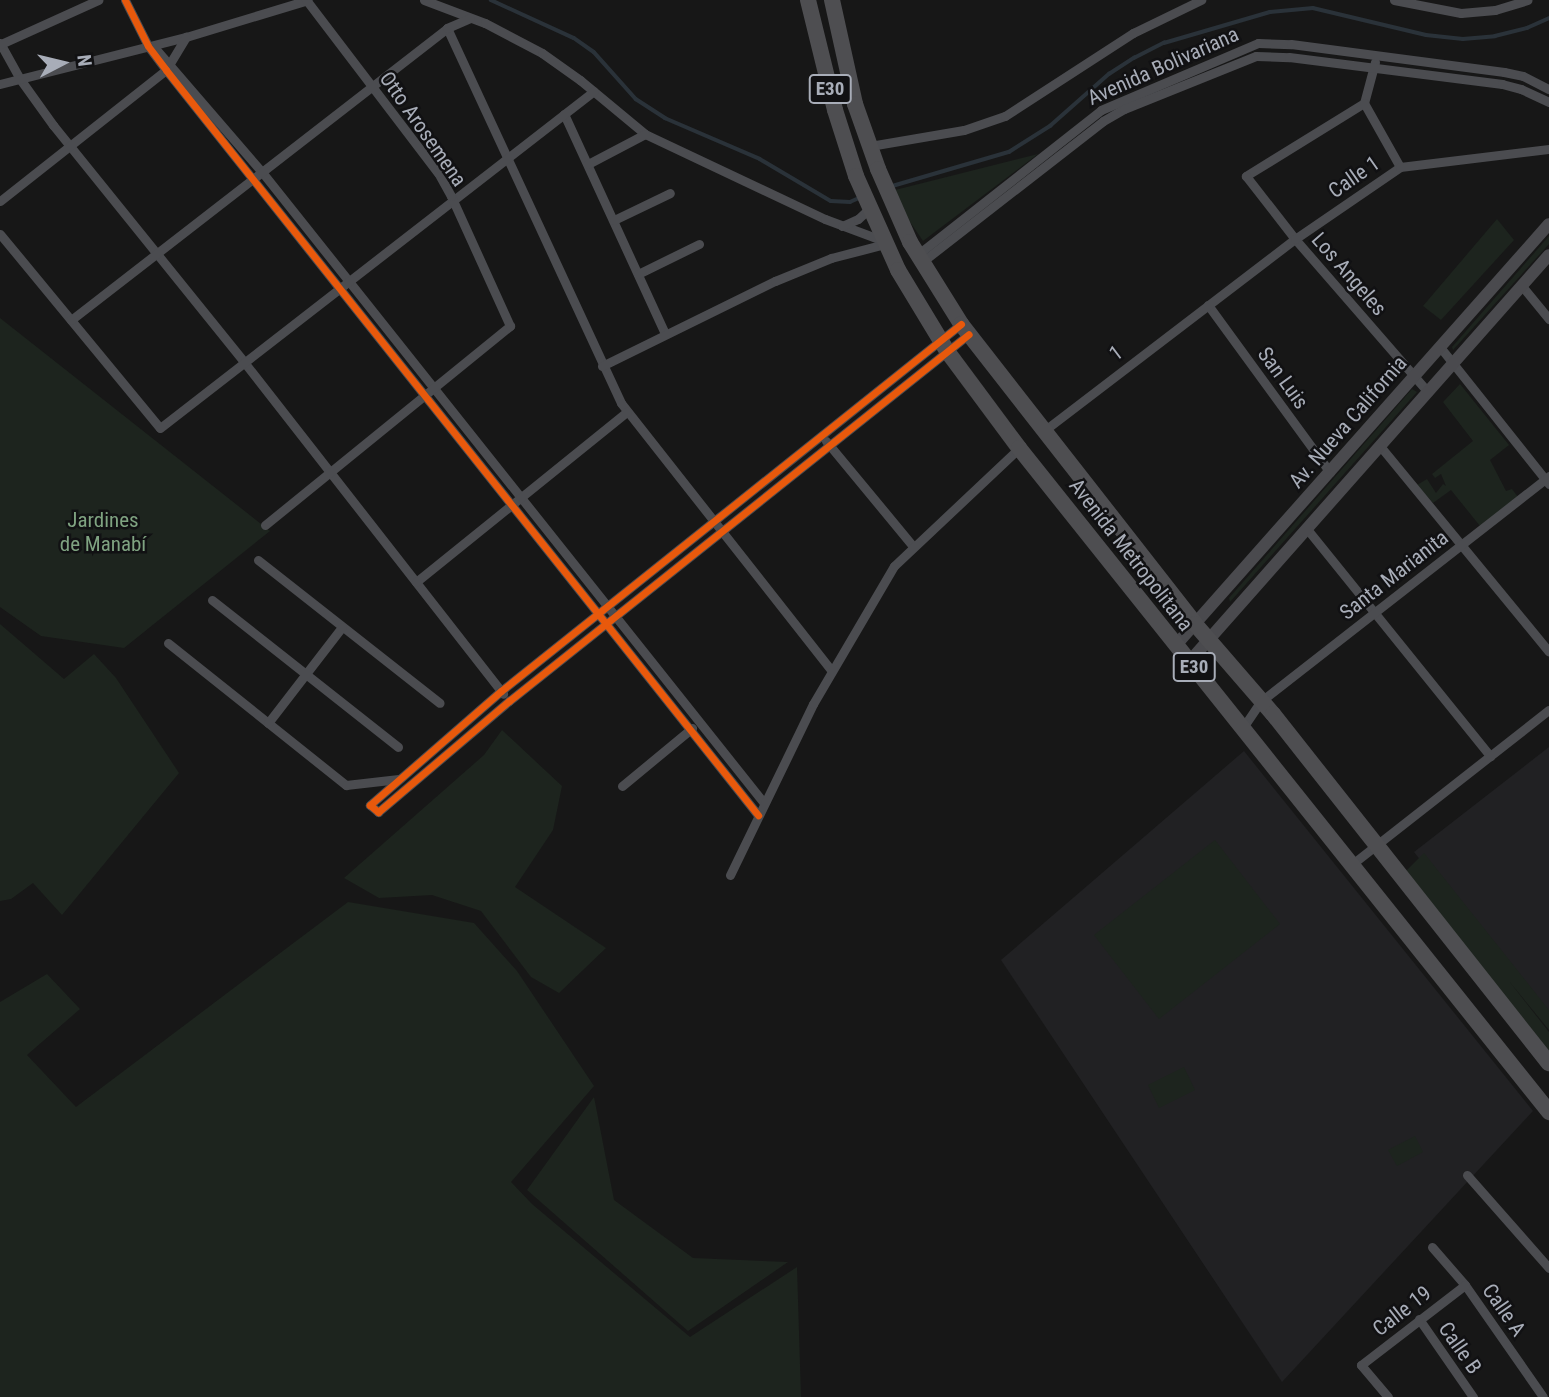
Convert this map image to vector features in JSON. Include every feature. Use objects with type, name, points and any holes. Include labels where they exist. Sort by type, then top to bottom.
[{"type":"highway","name":"Avenida Metropolitana","points":[[808,0],[835,110],[856,176],[884,243],[943,345],[1019,448],[1241,729],[1549,1112]]},
{"type":"highway","name":"E30","points":[[832,0],[855,104],[878,169],[920,259],[965,329],[1195,624],[1273,714],[1549,1063]]},
{"type":"street","points":[[98,0],[0,44],[20,79],[70,145],[509,701]]},
{"type":"street","points":[[125,0],[137,27],[150,46],[348,279],[613,617],[764,803]]},
{"type":"street","points":[[0,84],[186,37],[307,0]]},
{"type":"street","name":"Otto Arosemena","points":[[307,0],[438,173],[510,326],[433,388]]},
{"type":"street","points":[[424,0],[471,17],[542,53],[594,91],[645,134],[884,243]]},
{"type":"street","points":[[870,146],[964,130],[1005,116],[1133,33],[1201,0]]},
{"type":"street","points":[[1394,0],[1461,13],[1495,10],[1528,0]]},
{"type":"street","points":[[71,320],[447,28],[471,17]]},
{"type":"street","points":[[447,28],[601,366],[627,412],[719,532],[831,670]]},
{"type":"street","points":[[0,201],[169,67],[186,37]]},
{"type":"street","name":"Avenida Bolivariana","points":[[920,259],[1084,122],[1132,94],[1258,43],[1504,72],[1523,76],[1549,89]]},
{"type":"street","name":"Avenida Bolivariana","points":[[920,259],[1087,132],[1133,106],[1256,55],[1502,84],[1521,89],[1549,102]]},
{"type":"street","points":[[1377,55],[1364,103],[1400,167]]},
{"type":"street","points":[[0,234],[160,428],[452,198],[594,91]]},
{"type":"street","name":"Los Angeles","points":[[1364,103],[1246,176],[1295,239],[1428,392]]},
{"type":"street","points":[[564,114],[665,334]]},
{"type":"street","points":[[588,164],[645,134]]},
{"type":"street","name":"Calle 1","points":[[1208,305],[1295,239],[1400,167],[1549,149]]},
{"type":"street","points":[[258,175],[425,395],[758,815]]},
{"type":"street","points":[[614,220],[670,192]]},
{"type":"street","points":[[842,226],[858,219],[869,205]]},
{"type":"street","name":"Av. Nueva California","points":[[1176,645],[1549,224]]},
{"type":"street","points":[[601,366],[800,271],[846,253],[884,243]]},
{"type":"street","points":[[638,274],[699,244]]},
{"type":"street","name":"Av. Nueva California","points":[[1189,662],[1549,255]]},
{"type":"street","points":[[1522,286],[1549,319]]},
{"type":"street","name":"1","points":[[1045,430],[1208,305]]},
{"type":"street","name":"San Luis","points":[[1208,305],[1330,472]]},
{"type":"street","points":[[943,345],[828,444],[509,701],[378,812],[370,805],[501,691],[712,521],[821,434],[943,345],[965,329]]},
{"type":"street","points":[[1440,347],[1548,479]]},
{"type":"street","points":[[265,525],[433,388]]},
{"type":"street","points":[[416,582],[627,412]]},
{"type":"street","points":[[821,434],[912,545]]},
{"type":"street","points":[[1380,446],[1549,652]]},
{"type":"street","points":[[730,875],[831,670],[888,573],[912,545],[1019,448]]},
{"type":"street","name":"Santa Marianita","points":[[1241,729],[1260,702],[1548,479]]},
{"type":"street","points":[[1307,529],[1490,756]]},
{"type":"street","points":[[258,560],[440,703]]},
{"type":"street","points":[[212,600],[398,747]]},
{"type":"street","points":[[268,723],[342,627]]},
{"type":"street","points":[[167,643],[346,785],[399,779]]},
{"type":"street","points":[[1351,865],[1549,710]]},
{"type":"street","points":[[622,786],[698,722]]},
{"type":"street","points":[[1467,1175],[1549,1268]]},
{"type":"street","name":"Calle A","points":[[1432,1247],[1465,1285],[1543,1397]]},
{"type":"street","name":"Calle 19","points":[[1388,1397],[1362,1365],[1465,1285]]},
{"type":"street","name":"Calle B","points":[[1419,1319],[1472,1397]]},
{"type":"shaded area","points":[[1549,747],[1549,1022],[1414,852]]},
{"type":"shaded area","points":[[1244,751],[1533,1111],[1282,1382],[1001,960]]},
{"type":"green space","points":[[1038,154],[923,241],[904,213],[895,190]]},
{"type":"green space","points":[[1497,219],[1514,240],[1441,320],[1423,306]]},
{"type":"green space","points":[[1549,236],[1549,244],[1453,350],[1452,347]]},
{"type":"green space","name":"Jardines de Manabí","points":[[0,318],[270,531],[124,648],[41,636],[0,607]]},
{"type":"green space","points":[[1460,384],[1509,445],[1490,460],[1506,491],[1512,489],[1518,497],[1480,526],[1451,490],[1433,503],[1417,485],[1427,479],[1436,493],[1443,484],[1446,486],[1441,474],[1435,478],[1432,474],[1473,441],[1443,402]]},
{"type":"green space","points":[[1412,389],[1417,392],[1230,602],[1229,598]]},
{"type":"green space","points":[[0,624],[64,679],[94,654],[116,678],[179,773],[62,915],[33,883],[11,899],[0,901]]},
{"type":"green space","points":[[502,730],[562,786],[553,830],[515,887],[606,948],[559,993],[531,977],[481,911],[432,895],[379,898],[344,878],[484,755]]},
{"type":"green space","points":[[1215,840],[1280,924],[1159,1019],[1094,935]]},
{"type":"green space","points":[[1424,853],[1549,1010],[1549,1030],[1509,981],[1549,1032],[1549,1051],[1406,871]]},
{"type":"green space","points":[[348,902],[474,923],[517,971],[594,1086],[511,1182],[532,1204],[690,1337],[797,1267],[801,1397],[0,1397],[0,1002],[47,974],[80,1009],[27,1055],[76,1107]]},
{"type":"green space","points":[[1184,1067],[1195,1090],[1159,1108],[1148,1085]]},
{"type":"green space","points":[[594,1097],[614,1200],[693,1258],[788,1262],[688,1331],[527,1190]]},
{"type":"green space","points":[[1415,1136],[1423,1152],[1397,1166],[1388,1150]]},
{"type":"waterway","points":[[491,0],[574,38],[594,52],[636,99],[665,118],[760,159],[831,201],[850,202],[859,198]]},
{"type":"waterway","points":[[889,187],[1009,152],[1050,126],[1109,74],[1134,58],[1164,43],[1270,12],[1313,8],[1426,35],[1463,39],[1495,36],[1527,28],[1549,18]]},
{"type":"cycle path","points":[[125,0],[148,46],[166,70],[758,815]]},
{"type":"cycle path","points":[[961,324],[501,691],[370,805],[378,812],[509,701],[969,334]]}]
